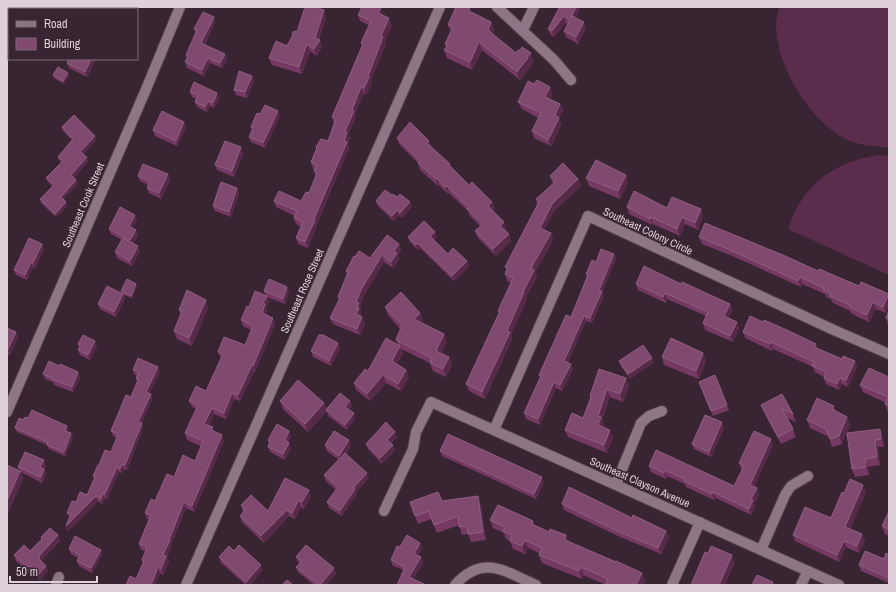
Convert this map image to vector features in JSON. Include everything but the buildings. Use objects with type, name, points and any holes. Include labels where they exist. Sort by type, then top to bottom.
[{"type":"street","name":"Southeast Cook Street","points":[[7,412],[11,392],[156,66],[180,7]]},
{"type":"street","name":"Southeast Rose Street","points":[[186,585],[440,7]]},
{"type":"street","points":[[497,7],[554,60],[571,80]]},
{"type":"street","points":[[523,30],[534,7]]},
{"type":"street","name":"Southeast Colony Circle","points":[[494,430],[588,216],[889,354]]},
{"type":"street","name":"Southeast Clayson Avenue","points":[[384,511],[413,449],[416,432],[431,402],[839,585]]},
{"type":"street","points":[[616,484],[641,423],[650,416],[662,411]]},
{"type":"street","points":[[761,550],[785,495],[791,486],[808,476]]},
{"type":"street","points":[[672,585],[700,522]]},
{"type":"street","points":[[455,585],[462,576],[474,569],[488,566],[502,570],[536,585]]},
{"type":"street","points":[[801,585],[808,571]]},
{"type":"shaded area","points":[[779,7],[889,7],[889,148],[853,142],[838,134],[824,123],[811,109],[790,77],[782,59],[776,25]]},
{"type":"shaded area","points":[[879,155],[889,156],[889,275],[788,229],[794,213],[802,199],[822,178],[847,163],[862,158]]}]
